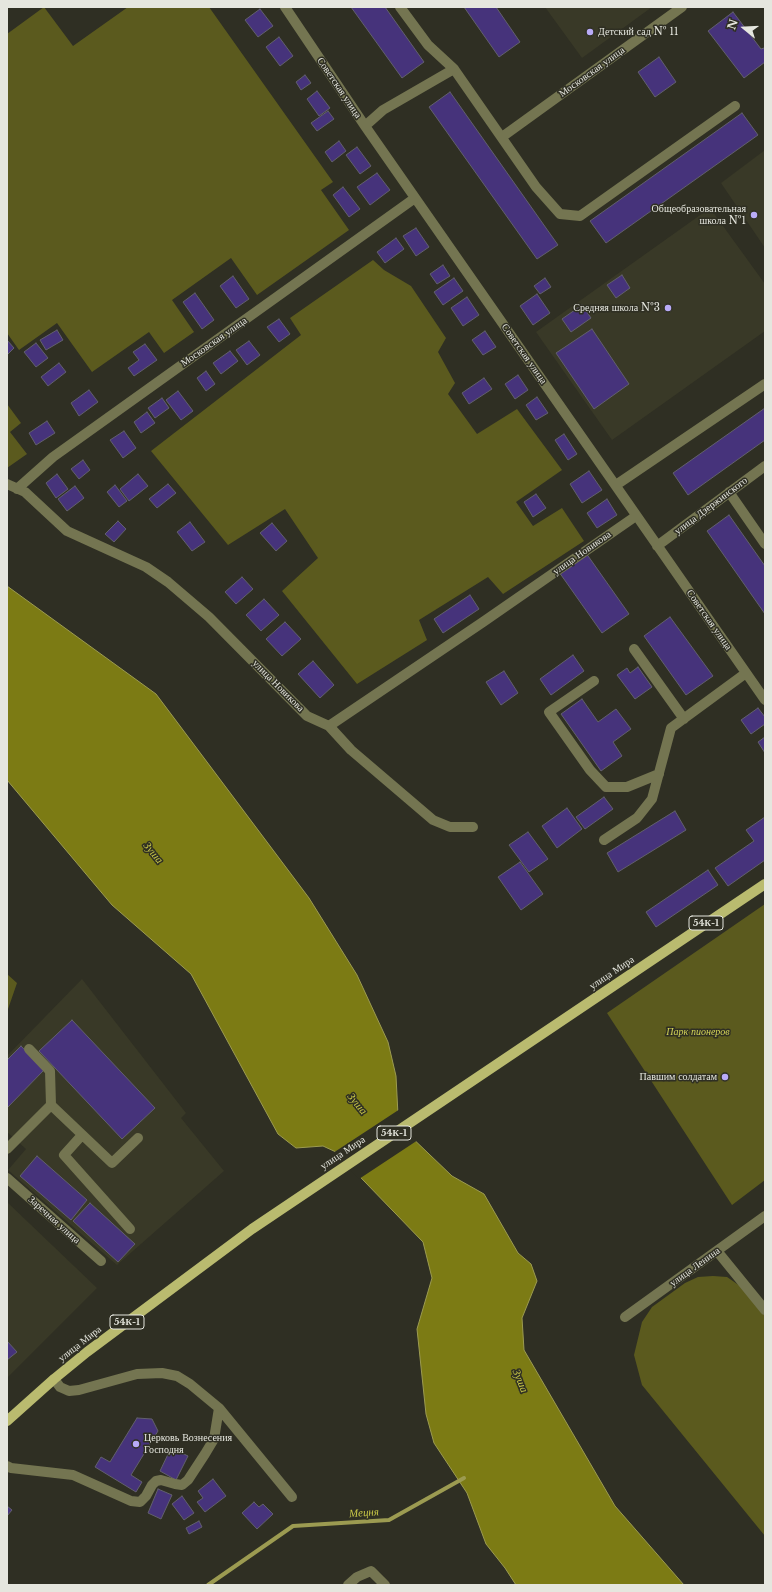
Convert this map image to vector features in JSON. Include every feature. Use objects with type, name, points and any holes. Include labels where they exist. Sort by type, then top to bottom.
[{"type":"main road","name":"улица Мира","points":[[7,1421],[54,1379],[252,1228],[765,884]]},
{"type":"street","name":"Советская улица","points":[[285,7],[365,126],[765,700]]},
{"type":"street","points":[[400,7],[428,46],[454,69],[536,187],[560,214],[580,216],[735,106]]},
{"type":"street","name":"Московская улица","points":[[502,137],[682,7]]},
{"type":"street","points":[[365,126],[383,110],[454,69]]},
{"type":"street","name":"Московская улица","points":[[17,489],[53,457],[415,198]]},
{"type":"street","points":[[616,486],[765,384]]},
{"type":"street","name":"улица Дзержинского","points":[[657,546],[765,466]]},
{"type":"street","name":"улица Новикова","points":[[7,484],[25,492],[67,532],[146,567],[168,582],[209,617],[307,716],[329,726],[636,516]]},
{"type":"street","points":[[729,492],[765,544]]},
{"type":"street","points":[[634,649],[684,719]]},
{"type":"street","points":[[604,840],[638,818],[652,799],[671,728],[746,674]]},
{"type":"street","points":[[594,681],[549,712],[590,770],[606,787],[627,787],[659,774]]},
{"type":"street","points":[[329,726],[352,750],[433,820],[450,827],[473,827]]},
{"type":"street","points":[[29,1049],[50,1071],[51,1105],[112,1163],[138,1138]]},
{"type":"street","points":[[7,1149],[51,1105]]},
{"type":"street","points":[[82,1135],[64,1155],[130,1229]]},
{"type":"street","name":"Заречная улица","points":[[7,1178],[101,1261]]},
{"type":"street","name":"улица Ленина","points":[[624,1317],[765,1216]]},
{"type":"street","points":[[716,1251],[765,1310]]},
{"type":"street","points":[[54,1379],[60,1387],[69,1391],[79,1390],[137,1374],[162,1373],[177,1376],[190,1384],[219,1408],[292,1497]]},
{"type":"street","points":[[7,1466],[12,1468],[73,1475],[131,1501],[140,1502],[156,1481],[161,1480],[182,1485],[188,1480],[214,1439],[219,1408]]},
{"type":"street","points":[[348,1585],[370,1571],[386,1585]]},
{"type":"shaded area","name":"Детский сад № 11","points":[[545,7],[652,7],[582,58]]},
{"type":"shaded area","name":"Общеобразовательная школа №1","points":[[765,150],[765,248],[721,183]]},
{"type":"shaded area","name":"Средняя школа №3","points":[[710,208],[765,284],[765,331],[612,440],[536,332]]},
{"type":"shaded area","points":[[82,979],[186,1113],[181,1118],[224,1171],[117,1265],[8,1170],[26,1149],[7,1132],[7,1056]]},
{"type":"shaded area","points":[[7,1202],[97,1288],[7,1378]]},
{"type":"green space","points":[[44,7],[73,46],[128,7],[209,7],[333,182],[321,190],[349,230],[257,295],[231,258],[172,300],[194,332],[164,353],[149,332],[92,372],[57,323],[19,350],[7,333],[7,34]]},
{"type":"green space","points":[[373,260],[384,270],[411,286],[446,338],[438,352],[455,383],[448,394],[477,434],[517,409],[562,470],[516,502],[533,526],[562,508],[584,541],[503,594],[488,577],[419,620],[427,640],[357,684],[282,591],[318,558],[285,509],[228,545],[151,451],[301,335],[290,318]]},
{"type":"green space","points":[[7,404],[21,423],[10,432],[27,454],[7,468]]},
{"type":"green space","name":"Парк пионеров","points":[[765,904],[765,1180],[732,1205],[607,1013]]},
{"type":"green space","points":[[7,974],[17,983],[7,1012]]},
{"type":"green space","points":[[698,1277],[727,1277],[743,1288],[765,1316],[765,1536],[642,1385],[634,1355],[642,1322],[652,1307],[685,1283]]},
{"type":"water","name":"Зуша","points":[[7,586],[156,694],[309,898],[357,975],[388,1042],[396,1076],[398,1115],[405,1131],[452,1176],[484,1194],[518,1253],[531,1264],[537,1281],[522,1318],[524,1350],[615,1506],[684,1585],[516,1585],[486,1544],[467,1493],[434,1443],[426,1414],[417,1329],[432,1278],[423,1242],[336,1152],[323,1146],[296,1148],[278,1134],[191,974],[112,905],[7,780]]},
{"type":"pier","points":[[400,1109],[400,1115],[407,1130],[418,1140],[359,1179],[333,1153]]},
{"type":"building","points":[[351,7],[385,7],[424,62],[402,78]]},
{"type":"building","points":[[464,7],[496,7],[520,42],[499,57]]},
{"type":"building","points":[[260,9],[273,26],[258,37],[245,20]]},
{"type":"building","points":[[733,12],[761,49],[764,48],[765,50],[765,62],[744,78],[708,31]]},
{"type":"building","points":[[279,37],[293,56],[280,66],[266,47]]},
{"type":"building","points":[[659,57],[676,82],[655,97],[638,72]]},
{"type":"building","points":[[305,75],[311,83],[301,90],[296,82]]},
{"type":"building","points":[[317,91],[330,108],[319,116],[307,99]]},
{"type":"building","points":[[450,92],[558,245],[537,259],[429,107]]},
{"type":"building","points":[[328,111],[334,119],[317,131],[311,123]]},
{"type":"building","points":[[742,113],[758,135],[606,243],[590,221]]},
{"type":"building","points":[[339,141],[346,151],[332,162],[325,152]]},
{"type":"building","points":[[357,147],[371,166],[360,174],[346,155]]},
{"type":"building","points":[[377,173],[390,190],[370,205],[357,187]]},
{"type":"building","points":[[343,187],[360,209],[349,217],[333,195]]},
{"type":"building","points":[[416,228],[429,247],[416,256],[403,236]]},
{"type":"building","points":[[396,238],[404,249],[385,263],[377,252]]},
{"type":"building","points":[[443,265],[450,276],[437,284],[430,274]]},
{"type":"building","points":[[622,275],[630,288],[616,298],[607,285]]},
{"type":"building","points":[[233,276],[249,299],[236,308],[220,286]]},
{"type":"building","points":[[454,278],[463,291],[443,305],[434,292]]},
{"type":"building","points":[[545,278],[551,287],[540,294],[534,286]]},
{"type":"building","points":[[195,293],[214,320],[202,329],[183,302]]},
{"type":"building","points":[[537,294],[550,313],[533,325],[520,306]]},
{"type":"building","points":[[467,297],[479,315],[463,326],[451,308]]},
{"type":"building","points":[[582,305],[591,318],[571,332],[562,319]]},
{"type":"building","points":[[279,319],[290,334],[279,342],[267,327]]},
{"type":"building","points":[[592,329],[629,384],[594,409],[556,353]]},
{"type":"building","points":[[57,330],[63,340],[46,350],[40,340]]},
{"type":"building","points":[[485,331],[496,347],[483,355],[472,340]]},
{"type":"building","points":[[7,340],[14,348],[7,355]]},
{"type":"building","points":[[249,341],[260,355],[247,365],[236,350]]},
{"type":"building","points":[[36,343],[48,358],[36,367],[24,352]]},
{"type":"building","points":[[145,344],[157,360],[134,376],[128,368],[139,360],[133,352]]},
{"type":"building","points":[[230,351],[238,361],[221,374],[213,363]]},
{"type":"building","points":[[59,363],[66,372],[48,386],[41,377]]},
{"type":"building","points":[[206,371],[215,384],[206,391],[197,378]]},
{"type":"building","points":[[518,375],[528,390],[515,399],[505,384]]},
{"type":"building","points":[[484,378],[492,389],[469,404],[462,393]]},
{"type":"building","points":[[89,390],[98,402],[79,416],[71,403]]},
{"type":"building","points":[[178,391],[193,411],[181,420],[166,400]]},
{"type":"building","points":[[537,397],[548,413],[536,420],[526,405]]},
{"type":"building","points":[[162,398],[169,408],[155,418],[148,408]]},
{"type":"building","points":[[765,408],[765,440],[688,495],[673,473]]},
{"type":"building","points":[[147,412],[155,423],[141,433],[134,422]]},
{"type":"building","points":[[47,421],[55,433],[36,445],[29,433]]},
{"type":"building","points":[[124,431],[136,448],[123,458],[110,440]]},
{"type":"building","points":[[564,434],[577,454],[568,460],[555,440]]},
{"type":"building","points":[[83,460],[90,470],[79,479],[71,469]]},
{"type":"building","points":[[589,471],[602,490],[582,503],[570,484]]},
{"type":"building","points":[[57,474],[68,489],[56,498],[46,483]]},
{"type":"building","points":[[138,474],[148,486],[129,501],[120,489]]},
{"type":"building","points":[[168,484],[176,493],[157,508],[149,499]]},
{"type":"building","points":[[115,485],[127,501],[119,507],[107,492]]},
{"type":"building","points":[[75,486],[84,498],[67,511],[58,499]]},
{"type":"building","points":[[536,494],[546,508],[533,517],[524,502]]},
{"type":"building","points":[[607,499],[617,515],[597,528],[587,513]]},
{"type":"building","points":[[729,515],[765,566],[765,614],[707,531]]},
{"type":"building","points":[[118,521],[126,529],[114,542],[105,534]]},
{"type":"building","points":[[190,522],[205,542],[192,551],[177,532]]},
{"type":"building","points":[[272,523],[287,541],[276,551],[260,533]]},
{"type":"building","points":[[586,553],[629,614],[602,633],[559,572]]},
{"type":"building","points":[[242,577],[253,589],[236,604],[225,592]]},
{"type":"building","points":[[470,595],[479,609],[443,633],[434,619]]},
{"type":"building","points":[[264,599],[279,615],[261,631],[246,615]]},
{"type":"building","points":[[670,617],[713,676],[686,695],[644,636]]},
{"type":"building","points":[[285,622],[301,639],[282,656],[266,639]]},
{"type":"building","points":[[573,655],[584,671],[551,695],[540,679]]},
{"type":"building","points":[[313,661],[334,685],[320,698],[298,674]]},
{"type":"building","points":[[638,667],[652,687],[635,699],[617,675],[627,668],[630,673]]},
{"type":"building","points":[[504,671],[518,693],[501,705],[486,682]]},
{"type":"building","points":[[582,699],[598,722],[616,709],[631,729],[613,742],[622,756],[601,771],[561,714]]},
{"type":"building","points":[[758,708],[765,717],[765,724],[751,734],[741,720]]},
{"type":"building","points":[[765,737],[765,753],[758,742]]},
{"type":"building","points":[[604,797],[613,809],[585,829],[576,817]]},
{"type":"building","points":[[567,808],[582,829],[557,848],[542,826]]},
{"type":"building","points":[[675,811],[686,830],[618,872],[607,853]]},
{"type":"building","points":[[765,817],[765,860],[728,886],[715,868],[754,841],[746,830]]},
{"type":"building","points":[[528,832],[548,859],[529,872],[509,845]]},
{"type":"building","points":[[520,862],[543,894],[521,910],[498,877]]},
{"type":"building","points":[[708,870],[718,885],[656,927],[646,912]]},
{"type":"building","points":[[72,1020],[155,1108],[122,1139],[39,1051]]},
{"type":"building","points":[[21,1046],[44,1070],[7,1108],[7,1060]]},
{"type":"building","points":[[37,1156],[87,1200],[71,1220],[20,1176]]},
{"type":"building","points":[[90,1203],[135,1244],[118,1262],[73,1221]]},
{"type":"building","points":[[7,1341],[17,1352],[7,1360]]},
{"type":"building","name":"Церковь Вознесения Господня","points":[[137,1418],[152,1419],[158,1431],[131,1475],[142,1482],[136,1492],[95,1467],[101,1457],[110,1462]]},
{"type":"building","points":[[171,1448],[188,1456],[176,1480],[160,1471]]},
{"type":"building","points":[[213,1479],[226,1496],[205,1512],[197,1502],[203,1498],[198,1491]]},
{"type":"building","points":[[158,1489],[172,1495],[161,1519],[148,1513]]},
{"type":"building","points":[[182,1496],[194,1513],[184,1520],[172,1504]]},
{"type":"building","points":[[254,1502],[259,1507],[263,1504],[273,1514],[257,1529],[242,1513]]},
{"type":"building","points":[[7,1506],[12,1510],[7,1516]]},
{"type":"building","points":[[199,1521],[202,1527],[189,1534],[186,1528]]},
{"type":"waterway","name":"Мецня","points":[[208,1585],[293,1526],[389,1520],[464,1478]]},
{"type":"place","name":"Детский сад № 11","points":[[590,32]]},
{"type":"place","name":"Общеобразовательная школа №1","points":[[754,215]]},
{"type":"place","name":"Средняя школа №3","points":[[668,308]]},
{"type":"place","name":"Павшим солдатам","points":[[725,1077]]},
{"type":"place","name":"Церковь Вознесения Господня","points":[[136,1444]]}]
